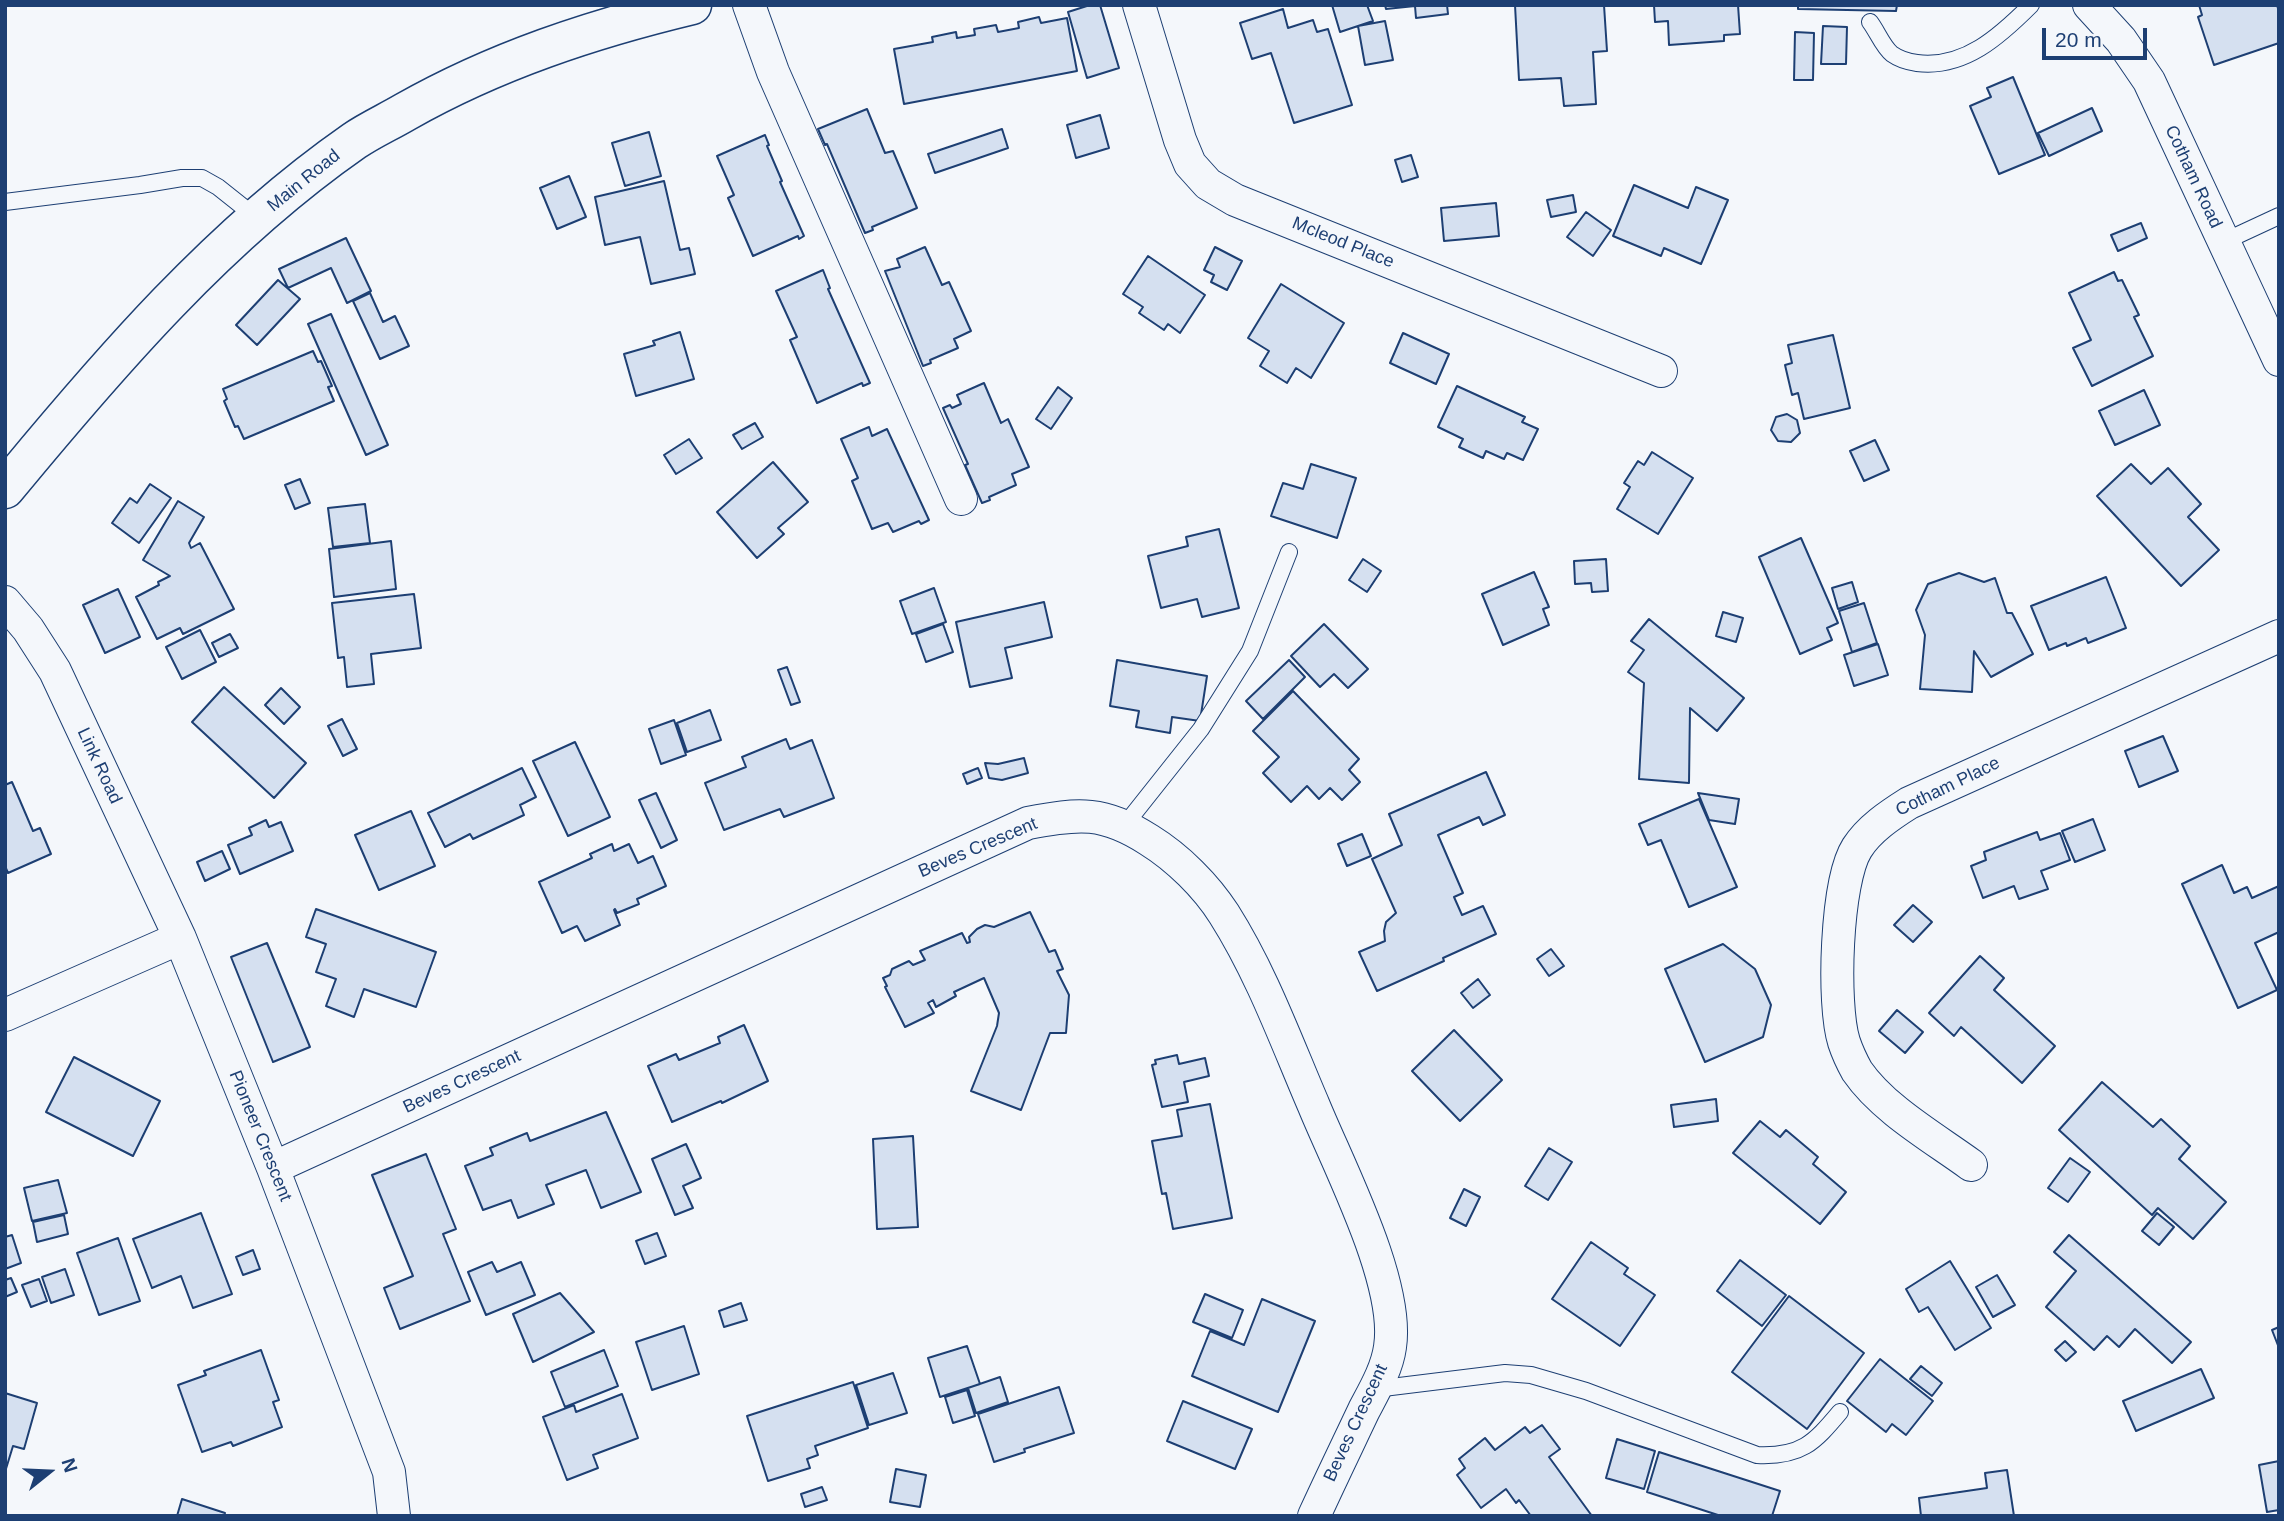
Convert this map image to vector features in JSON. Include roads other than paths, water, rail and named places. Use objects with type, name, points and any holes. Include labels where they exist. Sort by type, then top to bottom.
[{"type":"main road","name":"Main Road","points":[[5,489],[96,379],[208,265],[281,197],[355,140],[434,96],[496,66],[568,39],[692,5]]},
{"type":"street","points":[[749,5],[773,72],[961,499]]},
{"type":"street","name":"Mcleod Place","points":[[1139,5],[1180,139],[1190,164],[1208,184],[1235,200],[1661,371]]},
{"type":"street","name":"Cotham Road","points":[[2090,5],[2121,40],[2148,81],[2279,360]]},
{"type":"street","name":"Link Road","points":[[5,602],[28,629],[55,671],[180,938]]},
{"type":"street","name":"Cotham Place","points":[[1971,1165],[1876,1095],[1856,1069],[1843,1041],[1836,988],[1844,884],[1857,849],[1882,821],[1909,803],[2279,636]]},
{"type":"street","name":"Beves Crescent","points":[[273,1168],[1028,822],[1070,815],[1109,819],[1150,840],[1191,873],[1222,911],[1251,961],[1358,1210],[1382,1273],[1390,1316],[1390,1347],[1375,1389],[1314,1516]]},
{"type":"street","points":[[5,1015],[180,938]]},
{"type":"street","name":"Pioneer Crescent","points":[[180,938],[273,1168],[389,1472],[394,1516]]},
{"type":"lane","points":[[1870,22],[1891,53],[1908,62],[1928,64],[1958,59],[1977,50],[2008,27],[2031,5]]},
{"type":"lane","points":[[5,202],[182,178],[202,178],[218,187],[258,219]]},
{"type":"lane","points":[[2223,242],[2279,216]]},
{"type":"lane","points":[[1124,826],[1201,730],[1250,651],[1289,552]]},
{"type":"lane","points":[[1375,1389],[1505,1373],[1531,1375],[1586,1391],[1757,1455],[1780,1456],[1798,1450],[1821,1434],[1840,1412]]}]
